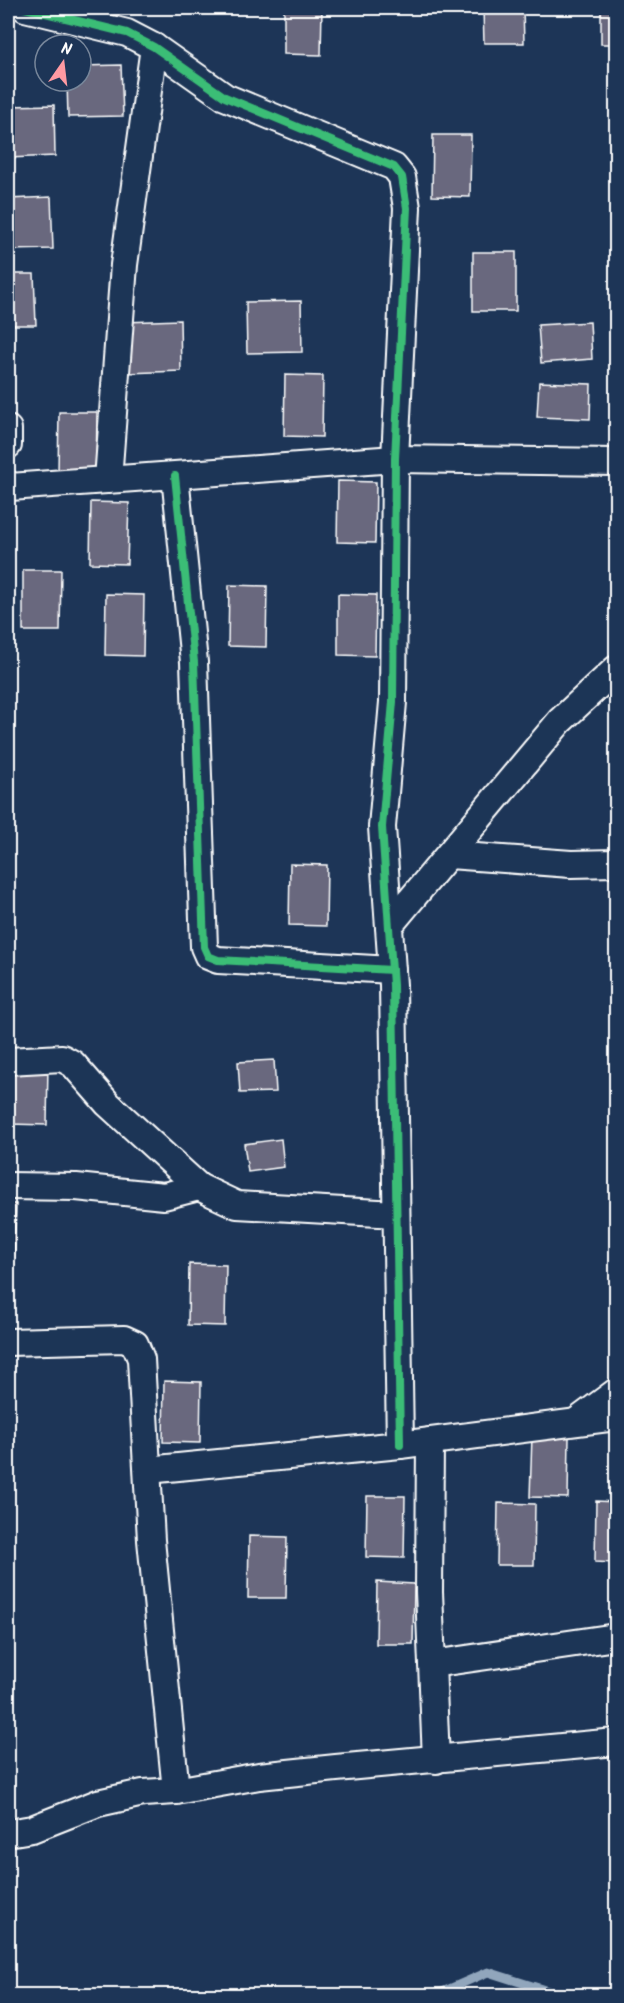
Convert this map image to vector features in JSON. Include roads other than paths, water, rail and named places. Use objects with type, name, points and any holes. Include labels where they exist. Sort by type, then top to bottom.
[{"type":"street","points":[[25,8],[127,33],[154,47],[225,97],[394,167],[402,177],[407,208],[395,459],[393,702],[382,827],[392,970],[400,1445]]},
{"type":"street","points":[[108,480],[124,266],[154,47]]},
{"type":"street","points":[[8,429],[8,445]]},
{"type":"street","points":[[8,484],[10,487],[395,459],[616,462]]},
{"type":"street","points":[[175,476],[194,662],[204,947],[208,956],[218,960],[392,970]]},
{"type":"street","points":[[389,926],[560,721],[616,669]]},
{"type":"street","points":[[587,696],[616,694]]},
{"type":"street","points":[[449,855],[572,864],[616,863]]},
{"type":"street","points":[[8,1061],[62,1058],[73,1064],[108,1104],[199,1187],[237,1205],[396,1214]]},
{"type":"street","points":[[8,1186],[76,1187],[164,1196],[199,1187]]},
{"type":"street","points":[[8,1342],[124,1339],[135,1344],[141,1359],[151,1540],[176,1791]]},
{"type":"street","points":[[574,1423],[616,1392]]},
{"type":"street","points":[[148,1470],[400,1445],[616,1418]]},
{"type":"street","points":[[430,1441],[432,1664],[436,1760]]},
{"type":"street","points":[[432,1664],[616,1637]]},
{"type":"street","points":[[8,1833],[32,1829],[98,1803],[143,1792],[176,1791],[259,1776],[616,1742]]},
{"type":"waterway","points":[[433,1996],[488,1972],[564,1996]]}]
